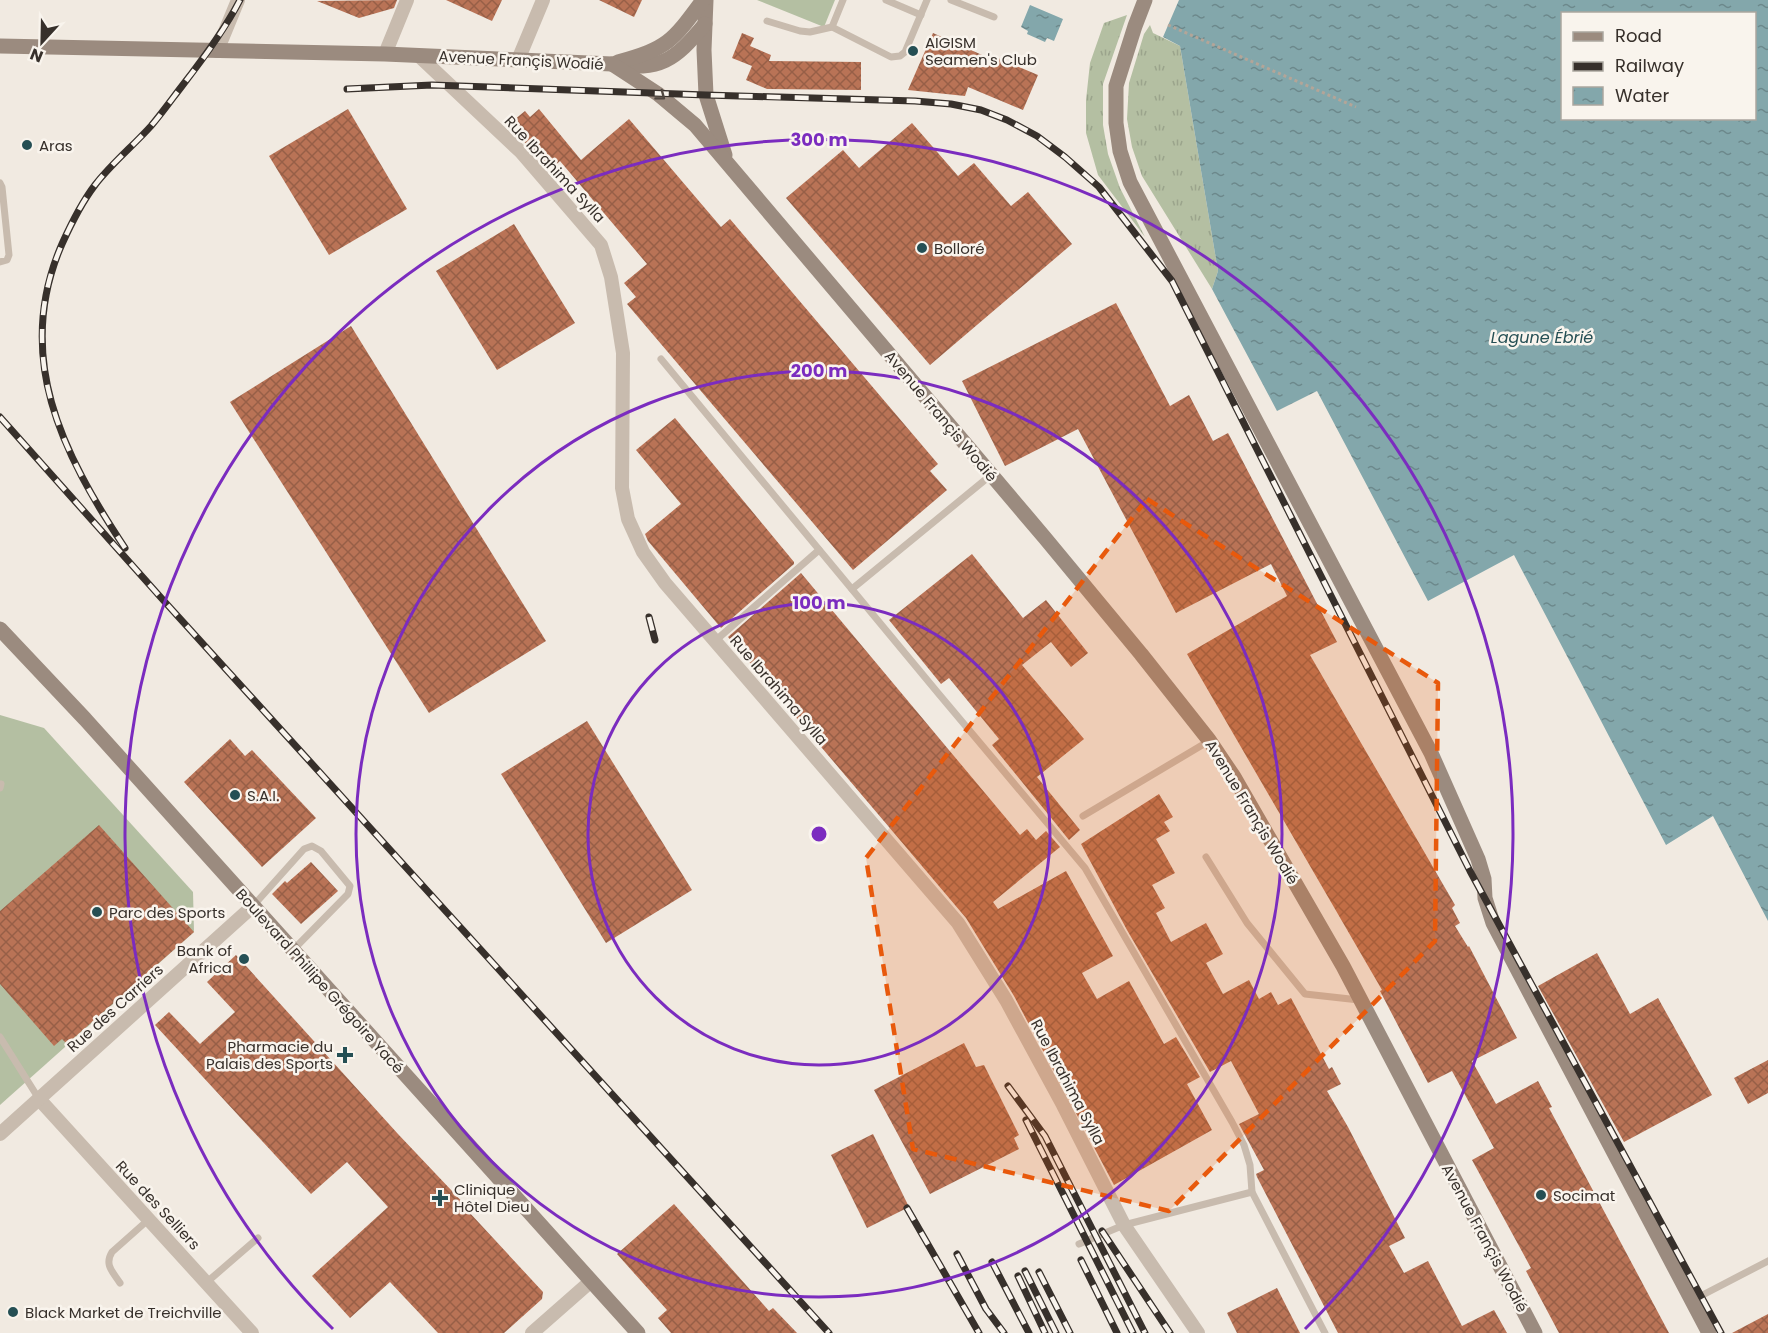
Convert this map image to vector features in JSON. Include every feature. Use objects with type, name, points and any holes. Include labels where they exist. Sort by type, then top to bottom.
[{"type":"main road","points":[[705,0],[706,95],[728,164]]},
{"type":"main road","points":[[612,64],[652,53],[669,43],[705,0]]},
{"type":"main road","points":[[1145,0],[1116,86],[1116,123],[1120,151],[1130,182],[1431,753],[1479,859],[1484,879],[1485,898],[1493,923],[1709,1333]]},
{"type":"main road","points":[[612,64],[636,68],[666,62],[684,49],[705,24]]},
{"type":"main road","name":"Avenue Françis Wodié","points":[[0,46],[385,54],[612,64],[679,110],[695,125],[1142,654],[1209,740],[1234,777],[1343,966],[1535,1333]]},
{"type":"main road","name":"Boulevard Phillipe Grégoire Yacé","points":[[0,629],[85,719],[638,1333]]},
{"type":"street","points":[[217,51],[238,0]]},
{"type":"street","points":[[385,54],[407,0]]},
{"type":"street","points":[[518,60],[543,0]]},
{"type":"street","name":"Rue Ibrahima Sylla","points":[[419,56],[521,152],[601,245],[611,276],[623,353],[622,489],[628,519],[643,552],[715,641],[958,923],[1006,1000],[1124,1225],[1198,1333]]},
{"type":"street","name":"Rue des Carriers","points":[[0,1134],[252,907]]},
{"type":"street","name":"Rue des Selliers","points":[[39,1099],[207,1282],[246,1331]]},
{"type":"street","points":[[532,1333],[590,1282]]},
{"type":"lane","points":[[832,27],[843,0]]},
{"type":"lane","points":[[886,0],[921,15]]},
{"type":"lane","points":[[767,21],[810,32],[832,27],[891,57],[900,56],[905,52],[927,0]]},
{"type":"lane","points":[[951,0],[994,17]]},
{"type":"lane","points":[[0,183],[3,224],[9,255],[7,260],[0,262]]},
{"type":"lane","points":[[661,359],[1085,868],[1244,1145],[1250,1165],[1252,1192],[1325,1333]]},
{"type":"lane","points":[[852,589],[991,475]]},
{"type":"lane","points":[[715,641],[819,550]]},
{"type":"lane","points":[[1083,816],[1209,740]]},
{"type":"lane","points":[[252,907],[304,849],[312,846],[321,851],[350,886],[348,894],[292,951]]},
{"type":"lane","points":[[1206,857],[1247,923],[1305,994],[1359,1000]]},
{"type":"lane","points":[[0,1037],[39,1099]]},
{"type":"lane","points":[[1079,1244],[1124,1225],[1252,1192]]},
{"type":"lane","points":[[120,1283],[108,1265],[108,1259],[112,1252],[148,1220]]},
{"type":"lane","points":[[207,1282],[258,1238]]},
{"type":"lane","points":[[1693,1300],[1768,1262]]},
{"type":"path","points":[[1168,25],[1356,107]]},
{"type":"highlighted area","points":[[1147,499],[1438,683],[1435,941],[1169,1211],[913,1149],[866,858]]},
{"type":"green space","points":[[757,0],[835,0],[824,27]]},
{"type":"green space","points":[[1127,15],[1103,84],[1103,125],[1108,154],[1120,188],[1145,237],[1098,175],[1086,133],[1086,100],[1090,63],[1104,23]]},
{"type":"green space","points":[[1150,25],[1153,33],[1180,46],[1218,271],[1212,289],[1142,176],[1132,147],[1127,119],[1129,83],[1144,34]]},
{"type":"green space","name":"Parc des Sports","points":[[0,715],[44,728],[193,892],[194,932],[0,1105]]},
{"type":"water","name":"Lagune Ébrié","points":[[1179,0],[1768,0],[1768,921],[1713,816],[1666,845],[1514,555],[1428,601],[1317,391],[1277,411],[1212,289],[1218,271],[1180,46],[1163,37]]},
{"type":"water","points":[[1030,5],[1063,19],[1054,41],[1047,38],[1045,42],[1027,34],[1028,31],[1021,27]]},
{"type":"building","points":[[397,0],[394,8],[359,18],[317,1]]},
{"type":"building","points":[[446,0],[502,0],[492,21]]},
{"type":"building","points":[[599,0],[642,0],[634,17]]},
{"type":"building","points":[[742,33],[754,38],[750,46],[771,55],[769,61],[861,62],[861,90],[767,89],[746,80],[752,66],[732,58]]},
{"type":"building","points":[[933,33],[991,59],[993,56],[1038,75],[1023,110],[968,87],[965,96],[908,90]]},
{"type":"building","points":[[348,109],[407,209],[329,255],[269,156]]},
{"type":"building","points":[[539,109],[581,160],[629,119],[721,227],[730,219],[938,464],[930,471],[947,490],[853,570],[627,304],[636,297],[624,283],[647,264],[560,161],[549,171],[509,124],[525,111],[530,117]]},
{"type":"building","points":[[912,123],[958,176],[974,163],[1011,206],[1028,192],[1072,244],[930,365],[786,198],[843,150],[859,168]]},
{"type":"building","points":[[514,224],[575,323],[497,370],[436,271]]},
{"type":"building","points":[[1116,303],[1170,406],[1189,395],[1213,441],[1228,433],[1337,642],[1310,655],[1455,905],[1452,908],[1460,923],[1455,926],[1469,946],[1517,1038],[1472,1061],[1496,1104],[1538,1081],[1552,1107],[1549,1108],[1669,1333],[1559,1333],[1526,1271],[1531,1268],[1472,1160],[1494,1148],[1452,1071],[1428,1083],[1380,991],[1382,990],[1187,654],[1287,596],[1271,564],[1176,613],[1078,429],[1005,466],[962,381]]},
{"type":"building","points":[[351,326],[546,641],[429,713],[230,402]]},
{"type":"building","points":[[675,418],[794,562],[721,628],[648,541],[645,534],[681,504],[636,450]]},
{"type":"building","points":[[972,554],[1023,618],[1046,600],[1088,653],[1071,667],[1051,642],[1022,665],[1084,739],[1037,777],[1080,830],[1069,840],[992,745],[999,739],[949,678],[941,684],[889,620]]},
{"type":"building","points":[[801,573],[1020,835],[1027,829],[1036,840],[1046,831],[1060,847],[993,902],[998,909],[1066,871],[1113,956],[1082,973],[1097,999],[1129,981],[1164,1044],[1176,1037],[1200,1077],[1187,1084],[1212,1130],[1114,1185],[1014,996],[966,918],[728,637]]},
{"type":"building","points":[[587,721],[692,890],[606,943],[501,774]]},
{"type":"building","points":[[230,739],[245,756],[252,750],[316,818],[262,867],[184,782]]},
{"type":"building","points":[[1159,794],[1173,817],[1164,822],[1170,831],[1156,839],[1175,873],[1152,885],[1165,908],[1156,913],[1171,942],[1206,923],[1223,954],[1206,963],[1223,994],[1249,980],[1259,999],[1271,992],[1278,1005],[1291,998],[1329,1069],[1332,1067],[1341,1084],[1327,1091],[1405,1238],[1389,1246],[1404,1273],[1428,1261],[1462,1326],[1494,1310],[1507,1333],[1338,1333],[1257,1177],[1256,1174],[1264,1170],[1239,1124],[1259,1114],[1231,1061],[1210,1072],[1127,930],[1081,844]]},
{"type":"building","points":[[99,825],[194,932],[67,1044],[62,1039],[54,1046],[0,984],[0,911]]},
{"type":"building","points":[[311,862],[338,891],[301,924],[272,894],[285,881],[287,883]]},
{"type":"building","points":[[1597,953],[1630,1014],[1658,998],[1712,1095],[1624,1142],[1538,986]]},
{"type":"building","points":[[236,955],[543,1292],[542,1299],[504,1333],[438,1333],[390,1282],[350,1318],[312,1276],[388,1207],[347,1162],[311,1194],[155,1025],[169,1012],[200,1044],[235,1012],[207,982]]},
{"type":"building","points":[[964,1043],[976,1067],[984,1065],[1019,1135],[1014,1138],[1019,1149],[930,1194],[874,1090]]},
{"type":"building","points":[[1768,1060],[1768,1093],[1748,1104],[1734,1078]]},
{"type":"building","points":[[873,1134],[909,1207],[867,1228],[831,1155]]},
{"type":"building","points":[[674,1204],[769,1311],[773,1308],[797,1333],[671,1333],[658,1318],[667,1310],[617,1254]]},
{"type":"building","points":[[1277,1288],[1300,1333],[1237,1333],[1227,1313]]},
{"type":"building","points":[[1768,1314],[1768,1333],[1732,1333]]},
{"type":"railway","points":[[125,548],[82,476],[64,440],[51,402],[44,364],[42,325],[48,285],[62,244],[90,192],[108,169],[159,116],[198,66],[240,0]]},
{"type":"railway","points":[[347,89],[432,85],[951,104],[981,110],[1007,120],[1037,136],[1099,187],[1172,281],[1470,871],[1721,1333]]},
{"type":"railway","points":[[0,417],[164,601],[829,1333]]},
{"type":"railway","points":[[649,617],[655,640]]},
{"type":"railway","points":[[1008,1086],[1045,1136],[1145,1333]]},
{"type":"railway","points":[[1026,1120],[1133,1333]]},
{"type":"railway","points":[[907,1208],[979,1333]]},
{"type":"railway","points":[[1102,1231],[1170,1333]]},
{"type":"railway","points":[[957,1254],[986,1309],[1004,1333]]},
{"type":"railway","points":[[1081,1260],[1117,1333]]},
{"type":"railway","points":[[992,1262],[1029,1333]]},
{"type":"railway","points":[[1025,1271],[1056,1333]]},
{"type":"railway","points":[[1039,1272],[1070,1333]]},
{"type":"railway","points":[[1018,1276],[1045,1333]]},
{"type":"place","name":"AIGISM Seamen's Club","points":[[913,51]]},
{"type":"place","name":"Aras","points":[[27,145]]},
{"type":"place","name":"Bolloré","points":[[922,248]]},
{"type":"place","name":"S.A.I.","points":[[235,795]]},
{"type":"place","name":"Parc des Sports","points":[[97,912]]},
{"type":"place","name":"Bank of Africa","points":[[244,959]]},
{"type":"place","name":"Pharmacie du Palais des Sports","points":[[345,1055]]},
{"type":"place","name":"Socimat","points":[[1541,1195]]},
{"type":"place","name":"Clinique Hôtel Dieu","points":[[440,1198]]},
{"type":"place","name":"Black Market de Treichville","points":[[13,1312]]}]
